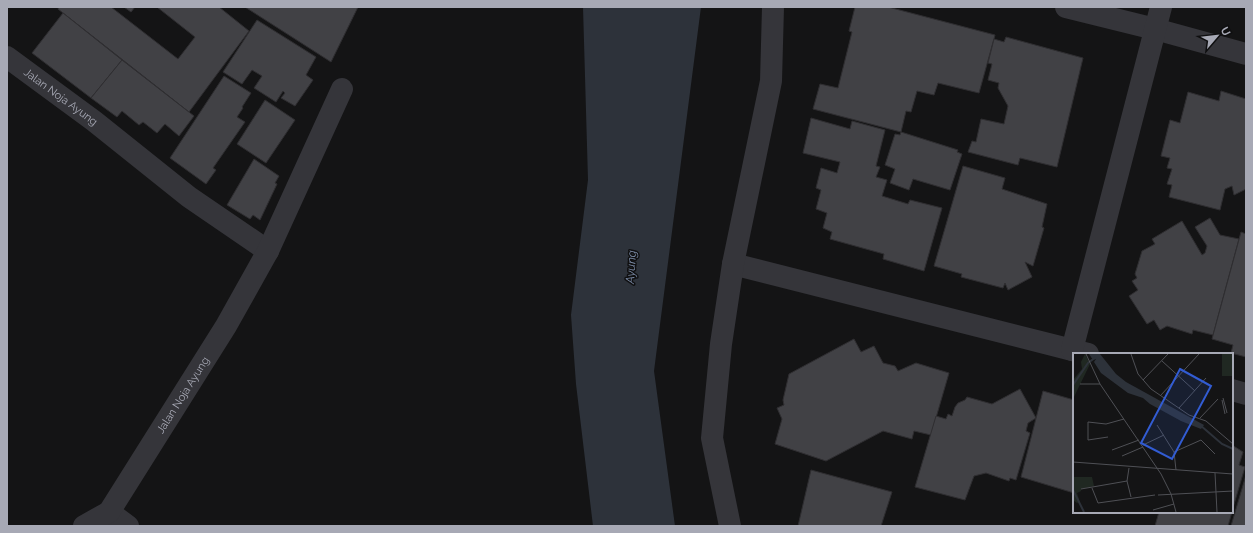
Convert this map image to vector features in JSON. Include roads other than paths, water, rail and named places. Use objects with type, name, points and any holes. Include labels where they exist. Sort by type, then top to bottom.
[{"type":"street","points":[[730,526],[712,438],[721,344],[734,264],[771,81],[773,7]]},
{"type":"street","points":[[1066,7],[1155,28],[1246,54]]},
{"type":"street","points":[[734,264],[1080,352],[1161,7]]},
{"type":"street","name":"Jalan Noja Ayung","points":[[7,57],[94,121],[189,197],[268,251]]},
{"type":"street","name":"Jalan Noja Ayung","points":[[84,526],[109,512],[226,326],[268,251],[342,89]]},
{"type":"street","points":[[1233,390],[1246,394]]},
{"type":"street","points":[[109,512],[128,526]]},
{"type":"water","name":"Ayung","points":[[583,7],[701,7],[654,371],[675,526],[593,526],[576,384],[571,315],[588,180]]}]
